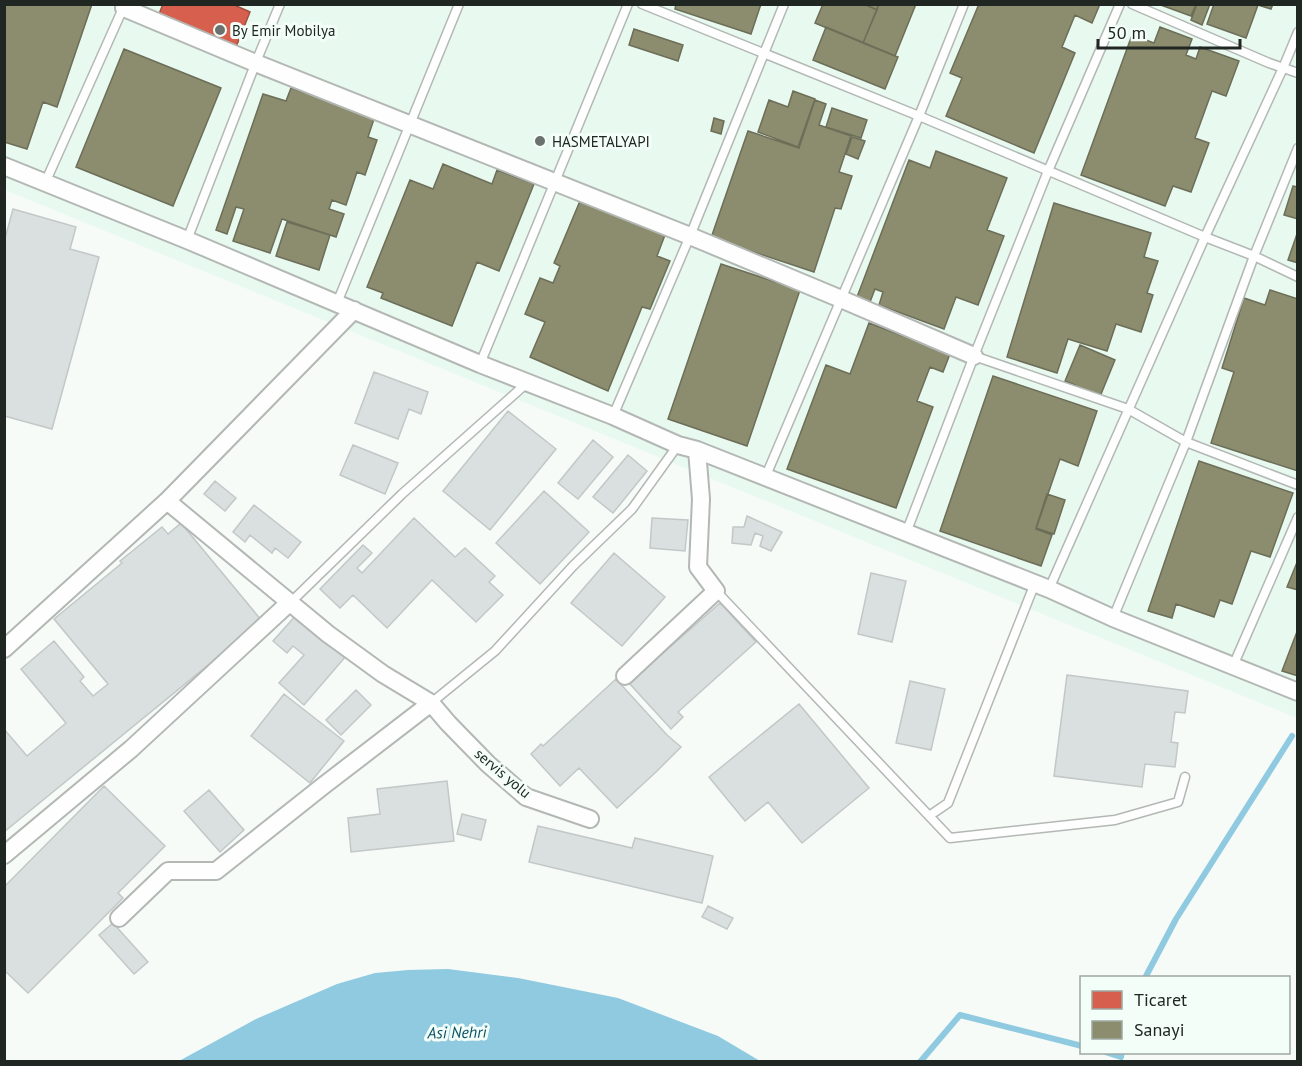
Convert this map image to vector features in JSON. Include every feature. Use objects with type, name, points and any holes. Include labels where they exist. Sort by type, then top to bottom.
[{"type":"street","points":[[124,6],[256,62],[690,236],[974,356]]},
{"type":"street","points":[[4,166],[187,240],[480,364],[613,416],[678,445],[697,450],[1042,586],[1113,618],[1298,692]]},
{"type":"street","points":[[4,649],[167,501],[354,310]]},
{"type":"street","points":[[625,676],[716,591],[698,567],[701,499],[697,450]]},
{"type":"street","name":"servis yolu","points":[[167,501],[328,634],[383,674],[431,703],[488,764],[526,797],[590,819]]},
{"type":"street","points":[[4,855],[130,749],[289,603]]},
{"type":"street","points":[[119,918],[168,871],[216,871],[431,703]]},
{"type":"lane","points":[[187,240],[280,4]]},
{"type":"lane","points":[[337,303],[459,4]]},
{"type":"lane","points":[[480,364],[628,4]]},
{"type":"lane","points":[[642,4],[919,116],[1254,256],[1298,277]]},
{"type":"lane","points":[[613,416],[690,236],[784,4]]},
{"type":"lane","points":[[765,478],[919,116],[964,4]]},
{"type":"lane","points":[[906,533],[1048,171],[1120,4]]},
{"type":"lane","points":[[1132,4],[1269,63],[1298,73]]},
{"type":"lane","points":[[45,183],[124,6]]},
{"type":"lane","points":[[929,816],[948,803],[1042,586],[1128,409],[1298,32]]},
{"type":"lane","points":[[1113,618],[1186,442],[1254,256],[1298,148]]},
{"type":"lane","points":[[974,356],[1128,409],[1186,442],[1298,485]]},
{"type":"lane","points":[[289,603],[402,494],[528,382]]},
{"type":"lane","points":[[431,703],[495,651],[573,566],[632,509],[678,445]]},
{"type":"lane","points":[[1233,666],[1298,517]]},
{"type":"lane","points":[[716,591],[950,838],[1114,820],[1178,802],[1185,777]]},
{"type":"shaded area","points":[[4,5],[1297,5],[1297,718],[5,190]]},
{"type":"water","name":"Asi Nehri","points":[[448,969],[518,978],[618,998],[718,1036],[760,1061],[179,1061],[256,1019],[337,984],[375,973]]},
{"type":"building: Ticaret","name":"By Emir Mobilya","points":[[163,4],[232,4],[250,12],[236,47],[159,14]]},
{"type":"building: Sanayi","points":[[4,4],[92,4],[57,107],[43,102],[27,149],[4,142]]},
{"type":"building: Sanayi","points":[[676,4],[761,4],[751,34],[675,9]]},
{"type":"building: Sanayi","points":[[823,4],[864,4],[877,10],[863,43],[815,23]]},
{"type":"building: Sanayi","points":[[864,4],[879,4],[877,10]]},
{"type":"building: Sanayi","points":[[879,4],[916,4],[895,56],[863,43]]},
{"type":"building: Sanayi","points":[[979,4],[1100,4],[1092,23],[1075,15],[1062,47],[1075,53],[1034,153],[946,116],[962,78],[950,73]]},
{"type":"building: Sanayi","points":[[1158,4],[1196,4],[1191,16]]},
{"type":"building: Sanayi","points":[[1197,4],[1210,4],[1202,25],[1191,20]]},
{"type":"building: Sanayi","points":[[1214,4],[1273,4],[1271,9],[1258,5],[1246,38],[1207,24]]},
{"type":"building: Sanayi","points":[[826,27],[898,57],[885,89],[813,60]]},
{"type":"building: Sanayi","points":[[1160,27],[1192,39],[1186,55],[1196,59],[1200,47],[1239,61],[1226,96],[1212,91],[1195,138],[1209,143],[1191,192],[1173,186],[1165,206],[1081,175],[1132,35],[1154,43]]},
{"type":"building: Sanayi","points":[[634,29],[683,45],[678,61],[629,45]]},
{"type":"building: Sanayi","points":[[124,49],[221,88],[173,206],[76,167]]},
{"type":"building: Sanayi","points":[[291,88],[375,116],[368,137],[377,140],[365,175],[357,172],[346,205],[332,200],[329,209],[344,214],[336,237],[282,219],[270,253],[233,241],[244,209],[236,207],[227,234],[216,230],[263,94],[286,101]]},
{"type":"building: Sanayi","points":[[793,91],[815,99],[798,147],[758,132],[769,100],[788,107]]},
{"type":"building: Sanayi","points":[[815,100],[826,104],[819,125],[851,136],[839,172],[852,176],[841,209],[835,208],[814,272],[711,238],[748,131],[799,148]]},
{"type":"building: Sanayi","points":[[832,108],[867,120],[861,138],[826,127]]},
{"type":"building: Sanayi","points":[[714,118],[724,121],[721,134],[711,131]]},
{"type":"building: Sanayi","points":[[852,137],[865,141],[858,159],[846,154]]},
{"type":"building: Sanayi","points":[[936,151],[1007,178],[987,230],[1004,236],[978,305],[956,297],[944,329],[879,305],[883,292],[875,289],[870,302],[857,297],[909,160],[930,168]]},
{"type":"building: Sanayi","points":[[443,164],[492,184],[497,170],[534,184],[499,271],[477,262],[452,326],[381,298],[383,293],[367,287],[410,180],[433,189]]},
{"type":"building: Sanayi","points":[[1293,186],[1298,187],[1298,219],[1284,215]]},
{"type":"building: Sanayi","points":[[580,201],[665,235],[657,256],[670,261],[650,309],[642,307],[608,391],[530,357],[545,322],[525,314],[540,278],[553,283],[560,266],[554,263]]},
{"type":"building: Sanayi","points":[[1054,203],[1151,233],[1144,257],[1158,261],[1147,293],[1153,295],[1141,332],[1116,324],[1107,351],[1068,339],[1057,373],[1007,357]]},
{"type":"building: Sanayi","points":[[287,222],[330,235],[319,270],[276,256]]},
{"type":"building: Sanayi","points":[[1298,231],[1298,263],[1288,260]]},
{"type":"building: Sanayi","points":[[721,264],[800,290],[747,446],[668,419]]},
{"type":"building: Sanayi","points":[[1270,290],[1298,299],[1298,471],[1211,443],[1234,372],[1222,368],[1244,298],[1265,305]]},
{"type":"building: Sanayi","points":[[869,323],[950,354],[943,372],[930,367],[917,401],[933,407],[896,508],[787,469],[826,365],[850,374]]},
{"type":"building: Sanayi","points":[[1080,345],[1115,360],[1099,399],[1074,389],[1075,385],[1065,381]]},
{"type":"building: Sanayi","points":[[993,376],[1097,411],[1078,466],[1060,459],[1036,529],[1052,535],[1041,566],[940,531]]},
{"type":"building: Sanayi","points":[[1199,461],[1293,493],[1270,557],[1251,551],[1232,604],[1220,600],[1214,617],[1176,604],[1172,618],[1148,611]]},
{"type":"building: Sanayi","points":[[1047,494],[1065,500],[1054,534],[1036,528]]},
{"type":"building: Sanayi","points":[[1298,560],[1298,590],[1287,587]]},
{"type":"building: Sanayi","points":[[1298,629],[1298,676],[1282,671]]},
{"type":"building: Diğer","points":[[13,209],[76,227],[70,249],[99,257],[52,429],[4,416],[4,242]]},
{"type":"building: Diğer","points":[[374,372],[428,392],[421,414],[409,409],[398,439],[355,423]]},
{"type":"building: Diğer","points":[[508,411],[556,449],[490,530],[443,491]]},
{"type":"building: Diğer","points":[[593,440],[613,457],[578,499],[558,483]]},
{"type":"building: Diğer","points":[[353,445],[398,463],[385,494],[340,475]]},
{"type":"building: Diğer","points":[[628,455],[647,471],[613,513],[593,497]]},
{"type":"building: Diğer","points":[[215,481],[236,498],[225,511],[204,494]]},
{"type":"building: Diğer","points":[[544,491],[589,532],[540,584],[496,543]]},
{"type":"building: Diğer","points":[[254,505],[301,542],[288,558],[275,548],[272,553],[250,535],[245,542],[233,532]]},
{"type":"building: Diğer","points":[[747,516],[782,532],[771,551],[760,546],[763,536],[755,533],[751,545],[732,543],[733,527],[744,527]]},
{"type":"building: Diğer","points":[[414,518],[455,557],[465,548],[495,576],[489,582],[503,595],[476,622],[432,580],[387,628],[353,595],[340,608],[320,589],[363,545],[372,553],[357,568],[362,573]]},
{"type":"building: Diğer","points":[[652,518],[688,520],[685,551],[650,548]]},
{"type":"building: Diğer","points":[[181,523],[262,621],[4,832],[4,729],[27,756],[66,723],[21,669],[54,641],[84,677],[80,681],[93,696],[108,684],[54,619],[162,527],[168,534]]},
{"type":"building: Diğer","points":[[614,553],[665,597],[622,646],[571,603]]},
{"type":"building: Diğer","points":[[871,573],[906,581],[892,642],[858,634]]},
{"type":"building: Diğer","points":[[720,603],[756,642],[678,712],[683,717],[671,729],[629,683]]},
{"type":"building: Diğer","points":[[298,613],[346,656],[304,705],[279,683],[304,655],[293,646],[287,653],[273,641]]},
{"type":"building: Diğer","points":[[1067,675],[1188,691],[1185,713],[1175,712],[1171,742],[1178,743],[1175,767],[1145,764],[1142,787],[1054,776]]},
{"type":"building: Diğer","points":[[616,679],[667,735],[681,747],[617,808],[579,768],[560,786],[531,754],[541,744],[543,746]]},
{"type":"building: Diğer","points":[[910,681],[945,689],[931,750],[896,743]]},
{"type":"building: Diğer","points":[[356,690],[371,705],[341,735],[326,720]]},
{"type":"building: Diğer","points":[[284,694],[344,741],[310,783],[251,736]]},
{"type":"building: Diğer","points":[[799,704],[869,788],[802,843],[768,802],[745,821],[709,777]]},
{"type":"building: Diğer","points":[[447,781],[454,841],[351,852],[348,818],[380,814],[377,789]]},
{"type":"building: Diğer","points":[[104,786],[165,846],[118,893],[123,898],[28,993],[4,970],[4,887]]},
{"type":"building: Diğer","points":[[209,790],[244,830],[220,852],[184,811]]},
{"type":"building: Diğer","points":[[462,814],[486,820],[481,840],[457,834]]},
{"type":"building: Diğer","points":[[538,826],[632,848],[635,838],[713,856],[702,903],[529,862]]},
{"type":"building: Diğer","points":[[708,906],[733,918],[727,929],[702,917]]},
{"type":"building: Diğer","points":[[113,923],[148,962],[134,974],[99,935]]},
{"type":"waterway","points":[[1146,976],[1176,919],[1292,736]]},
{"type":"waterway","points":[[920,1062],[960,1015],[1080,1045]]},
{"type":"waterway","points":[[1111,1054],[1121,1057],[1122,1054]]},
{"type":"place","name":"By Emir Mobilya","points":[[220,30]]},
{"type":"place","name":"HASMETALYAPI","points":[[540,141]]}]
